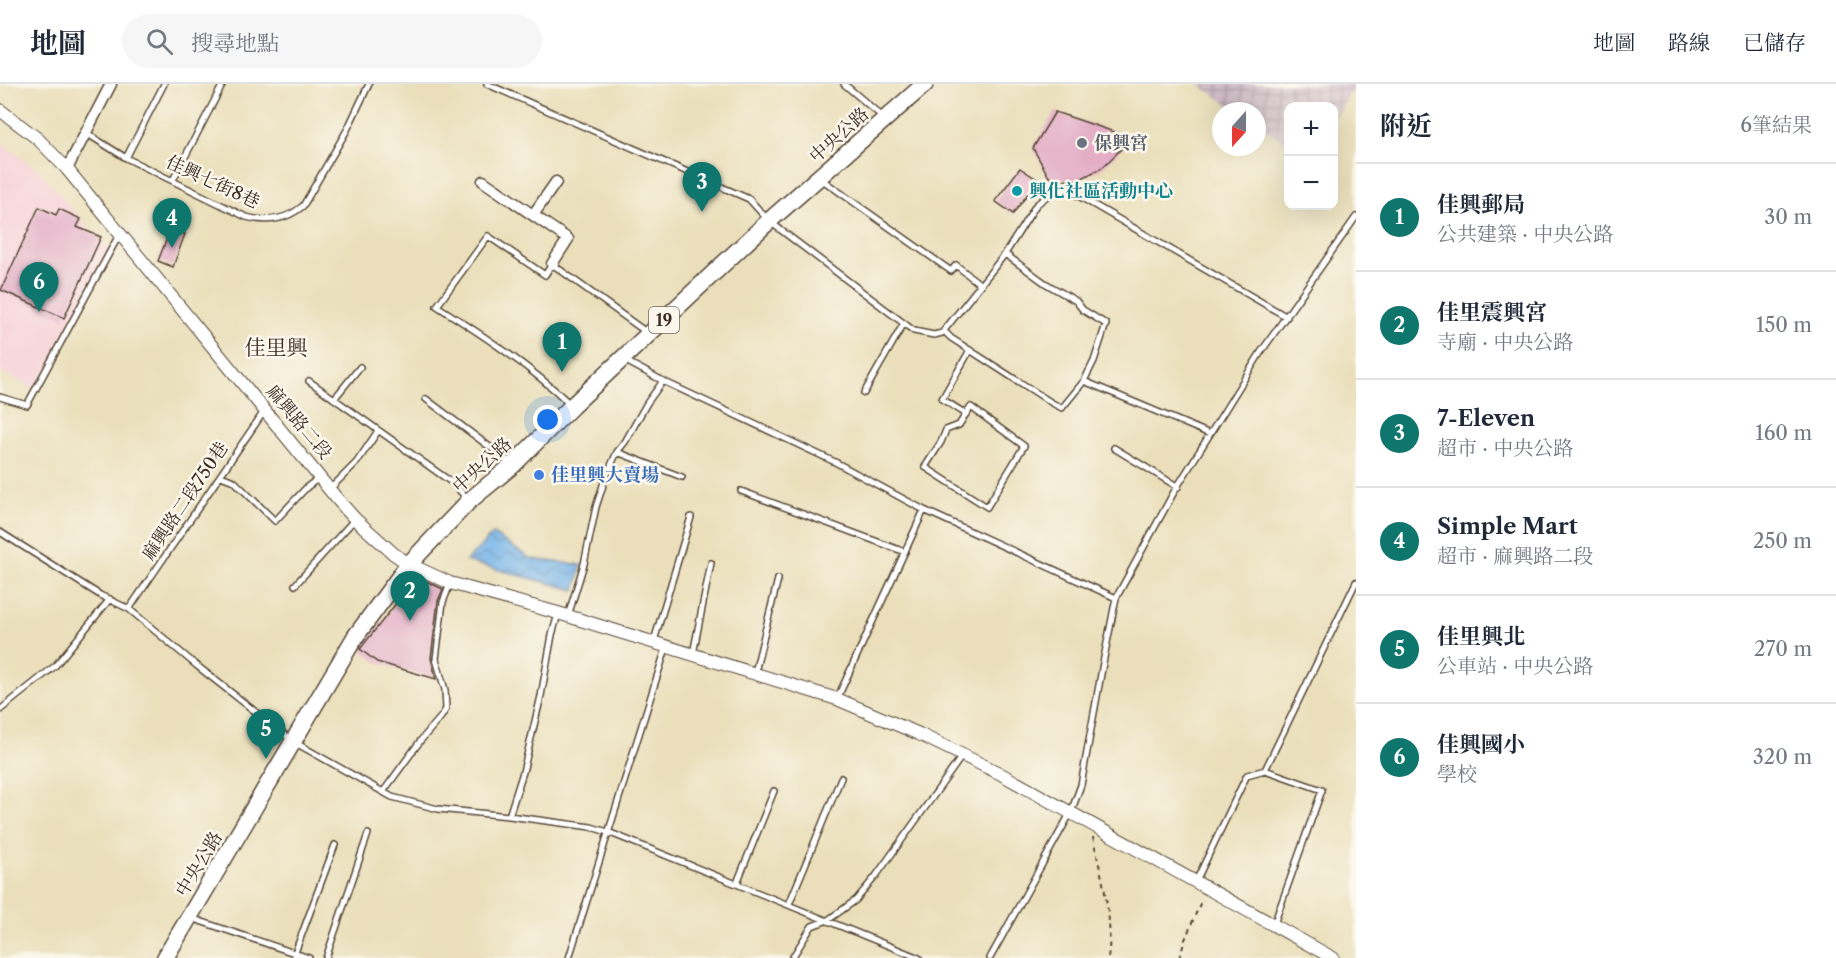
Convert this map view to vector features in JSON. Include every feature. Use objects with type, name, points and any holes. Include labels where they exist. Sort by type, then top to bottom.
[{"type":"main road","name":"中央公路","points":[[165,958],[355,637],[409,564],[469,501],[513,465],[572,406],[769,221],[925,84]]},
{"type":"street","points":[[66,169],[111,84]]},
{"type":"street","name":"麻興路二段","points":[[0,110],[38,139],[66,169],[355,519],[394,554],[409,564],[450,583],[563,614],[837,699],[919,734],[999,773],[1333,958]]},
{"type":"street","points":[[483,181],[568,239],[552,264]]},
{"type":"street","points":[[533,215],[556,182]]},
{"type":"lane","points":[[126,158],[164,84]]},
{"type":"lane","points":[[173,180],[223,84]]},
{"type":"lane","name":"佳興七街8巷","points":[[86,133],[126,158],[246,217],[257,220],[280,220],[303,206],[311,194],[347,130],[369,84]]},
{"type":"lane","points":[[487,84],[749,199],[769,221],[914,330],[934,335],[944,331],[1005,254],[1036,206],[1057,188],[1077,195],[1287,317]]},
{"type":"lane","points":[[844,84],[886,119]]},
{"type":"lane","points":[[820,178],[951,271],[956,265],[981,285]]},
{"type":"lane","points":[[990,958],[1071,812],[1081,785],[1116,598],[1178,487],[1261,352],[1356,217]]},
{"type":"lane","points":[[0,397],[27,405],[119,233]]},
{"type":"lane","points":[[572,406],[550,385],[497,344],[437,306],[488,236],[545,275],[552,264],[649,334]]},
{"type":"lane","points":[[944,331],[1062,408],[1084,381],[1094,362],[1106,324],[1083,310],[1076,301],[1045,283],[1005,254]]},
{"type":"lane","points":[[864,393],[904,323]]},
{"type":"lane","points":[[966,414],[942,399],[970,350]]},
{"type":"lane","points":[[622,359],[663,381],[835,462],[924,510],[1116,598]]},
{"type":"lane","points":[[334,399],[360,367]]},
{"type":"lane","points":[[309,381],[454,484],[469,501]]},
{"type":"lane","points":[[509,816],[523,772],[541,696],[552,635],[584,564],[596,507],[605,479],[617,452],[625,442],[646,402],[663,381]]},
{"type":"lane","points":[[1084,381],[1210,434]]},
{"type":"lane","points":[[426,399],[513,465]]},
{"type":"lane","points":[[971,407],[1024,446],[987,507],[925,467],[941,442],[945,430],[959,425],[966,414],[971,407]]},
{"type":"lane","name":"麻興路二段750巷","points":[[129,609],[265,409]]},
{"type":"lane","points":[[330,489],[357,462],[378,431]]},
{"type":"lane","points":[[1114,448],[1178,487]]},
{"type":"lane","points":[[617,452],[682,477]]},
{"type":"lane","points":[[221,476],[234,481],[275,521],[306,487],[321,476]]},
{"type":"lane","points":[[741,491],[905,552]]},
{"type":"lane","points":[[837,699],[924,510]]},
{"type":"lane","points":[[653,643],[691,517]]},
{"type":"lane","points":[[295,585],[355,519]]},
{"type":"lane","points":[[0,532],[99,595],[129,609],[294,742],[392,797],[438,809],[591,827],[608,832],[919,958]]},
{"type":"lane","points":[[693,655],[711,563]]},
{"type":"lane","points":[[755,674],[778,579]]},
{"type":"lane","points":[[1265,770],[1356,582]]},
{"type":"lane","points":[[383,792],[446,709],[445,690],[436,659],[443,602],[450,583]]},
{"type":"lane","points":[[0,710],[55,666],[110,599]]},
{"type":"lane","points":[[568,958],[666,647]]},
{"type":"lane","points":[[792,958],[812,926],[828,920],[855,900],[876,876],[962,756]]},
{"type":"lane","points":[[1202,884],[1248,775],[1265,770],[1322,790],[1274,925]]},
{"type":"lane","points":[[789,904],[841,778]]},
{"type":"lane","points":[[736,884],[774,791]]},
{"type":"lane","points":[[326,958],[368,834]]},
{"type":"lane","points":[[295,956],[335,845]]},
{"type":"lane","points":[[190,917],[295,956],[309,958]]},
{"type":"path","points":[[1090,823],[1107,896],[1110,945],[1108,958]]},
{"type":"path","points":[[1180,958],[1202,884]]},
{"type":"shaded area","points":[[1198,84],[1356,84],[1338,113],[1338,102],[1284,102],[1284,141],[1266,129],[1266,102],[1225,102]]},
{"type":"shaded area","points":[[0,142],[40,172],[111,254],[36,390],[0,371]]},
{"type":"water","points":[[493,534],[531,559],[582,565],[575,590],[466,561]]},
{"type":"building","name":"保興宮","points":[[1055,112],[1132,138],[1102,168],[1074,182],[1049,177],[1033,148]]},
{"type":"building","name":"興化社區活動中心","points":[[1020,168],[1038,180],[1013,214],[995,201]]},
{"type":"building","points":[[39,207],[56,215],[59,209],[81,219],[77,227],[101,237],[64,318],[1,290]]},
{"type":"building","points":[[171,228],[185,234],[173,267],[158,261]]},
{"type":"building","points":[[417,577],[443,589],[438,601],[431,658],[436,679],[377,662],[360,649]]},
{"type":"place","name":"保興宮","points":[[1082,143]]},
{"type":"place","name":"興化社區活動中心","points":[[1017,191]]},
{"type":"place","name":"7-Eleven","points":[[702,212]]},
{"type":"place","name":"Simple Mart","points":[[172,248]]},
{"type":"place","name":"佳興國小","points":[[39,312]]},
{"type":"place","name":"佳興郵局","points":[[562,372]]},
{"type":"place","name":"佳里興大賣場","points":[[539,475]]},
{"type":"place","name":"佳里震興宮","points":[[410,621]]},
{"type":"place","name":"佳里興北","points":[[266,759]]},
{"type":"district","name":"佳里興","points":[[276,348]]}]
